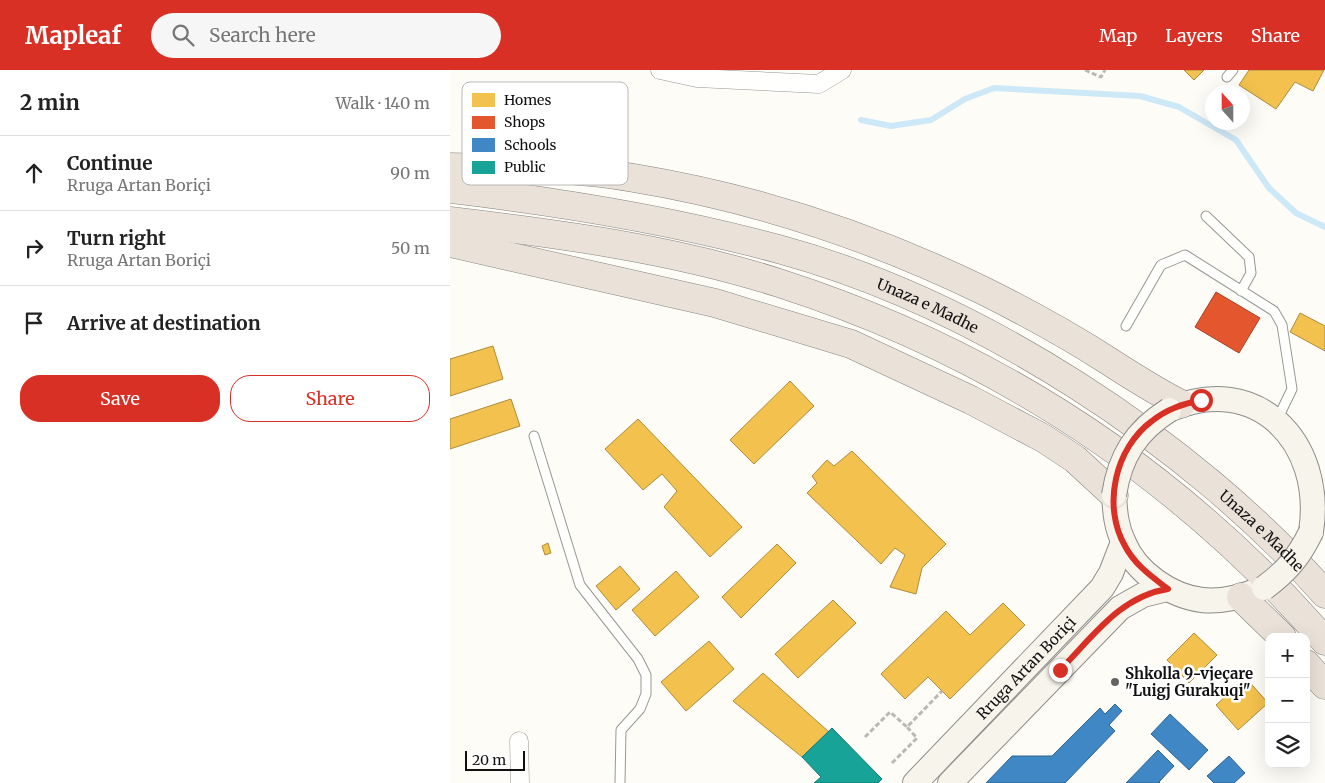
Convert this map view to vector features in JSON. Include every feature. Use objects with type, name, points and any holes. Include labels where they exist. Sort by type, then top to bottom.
[{"type":"highway","points":[[628,176],[722,195],[810,220],[878,245],[983,291],[1054,329],[1146,386],[1175,407]]},
{"type":"highway","name":"Unaza e Madhe","points":[[450,189],[601,209],[697,228],[784,250],[902,292],[1004,343],[1053,370],[1110,407],[1235,503],[1325,594]]},
{"type":"highway","points":[[450,221],[578,238],[707,264],[778,283],[866,314],[938,344],[1032,394],[1093,434],[1162,485],[1219,532],[1288,599],[1325,641]]},
{"type":"highway","points":[[450,243],[715,303],[851,344],[971,400],[1043,438],[1075,459],[1114,495]]},
{"type":"highway","points":[[1241,597],[1278,633]]},
{"type":"highway","points":[[1310,668],[1325,685]]},
{"type":"main road","points":[[1201,400],[1234,401],[1260,409],[1277,420],[1299,444],[1309,463],[1314,479],[1318,519],[1300,554],[1284,574],[1264,588],[1241,597],[1202,600],[1168,589],[1139,567],[1123,542],[1116,521],[1114,495],[1116,476],[1124,455],[1136,437],[1151,421],[1175,407],[1201,400]]},
{"type":"main road","points":[[1299,444],[1325,450]]},
{"type":"main road","name":"Rruga Artan Boriçi","points":[[915,783],[1102,588],[1111,574],[1123,542]]},
{"type":"main road","name":"Rruga Artan Boriçi","points":[[950,783],[1120,608],[1143,595],[1168,589]]},
{"type":"street","points":[[660,70],[697,78],[819,84],[842,70]]},
{"type":"street","points":[[519,741],[520,783]]},
{"type":"lane","points":[[1206,216],[1249,257],[1250,273],[1241,291]]},
{"type":"lane","points":[[1126,326],[1161,265],[1185,255],[1274,312],[1282,325],[1292,389],[1277,420]]},
{"type":"lane","points":[[534,436],[580,586],[638,659],[646,675],[646,694],[640,709],[621,730],[620,783]]},
{"type":"path","points":[[1085,70],[1102,77],[1105,70]]},
{"type":"path","points":[[907,727],[942,691]]},
{"type":"path","points":[[866,737],[890,712],[907,727],[917,738],[892,764]]},
{"type":"building: Homes","points":[[1184,70],[1204,70],[1194,80]]},
{"type":"building: Homes","points":[[1249,70],[1324,70],[1313,91],[1295,82],[1276,109],[1250,92],[1250,85],[1239,85]]},
{"type":"building: Homes","points":[[1300,313],[1325,326],[1325,351],[1290,332]]},
{"type":"building: Homes","points":[[493,346],[503,379],[450,396],[450,359]]},
{"type":"building: Homes","points":[[790,381],[814,406],[754,464],[730,440]]},
{"type":"building: Homes","points":[[511,399],[520,426],[450,449],[450,419]]},
{"type":"building: Homes","points":[[638,419],[742,527],[710,557],[664,507],[677,491],[662,474],[643,490],[605,449]]},
{"type":"building: Homes","points":[[852,451],[946,544],[922,568],[916,594],[890,587],[905,555],[895,548],[881,564],[807,493],[817,483],[812,476],[827,460],[834,466]]},
{"type":"building: Homes","points":[[548,543],[551,553],[545,555],[542,546]]},
{"type":"building: Homes","points":[[777,544],[796,563],[741,618],[722,597]]},
{"type":"building: Homes","points":[[620,566],[640,589],[616,610],[596,586]]},
{"type":"building: Homes","points":[[676,571],[699,597],[655,636],[632,610]]},
{"type":"building: Homes","points":[[833,600],[856,623],[798,678],[775,654]]},
{"type":"building: Homes","points":[[1003,603],[1025,625],[950,699],[928,677],[905,699],[881,674],[946,611],[970,635]]},
{"type":"building: Homes","points":[[1194,633],[1217,655],[1189,683],[1167,660]]},
{"type":"building: Homes","points":[[709,641],[734,669],[686,711],[661,682]]},
{"type":"building: Homes","points":[[763,673],[829,732],[802,757],[733,701]]},
{"type":"building: Homes","points":[[1246,678],[1265,700],[1265,706],[1238,730],[1216,705]]},
{"type":"building: Shops","points":[[1216,292],[1260,318],[1239,353],[1195,327]]},
{"type":"building: Schools","points":[[1115,704],[1122,711],[1109,725],[1115,731],[1065,783],[986,783],[1012,756],[1052,756],[1100,708],[1105,714]]},
{"type":"building: Schools","points":[[1170,714],[1208,750],[1189,770],[1151,734]]},
{"type":"building: Schools","points":[[1158,750],[1174,766],[1160,783],[1126,783]]},
{"type":"building: Schools","points":[[1229,756],[1245,773],[1234,783],[1214,783],[1207,776]]},
{"type":"building: Public","points":[[832,728],[882,779],[878,783],[814,783],[821,777],[802,757]]},
{"type":"waterway","points":[[861,120],[891,126],[931,120],[965,99],[994,88],[1140,96],[1179,107],[1236,140],[1269,188],[1296,213],[1325,227]]},
{"type":"place","name":"Shkolla 9-vjeçare \"Luigj Gurakuqi\"","points":[[1115,682]]},
{"type":"route","points":[[1060,670],[1120,608],[1143,595],[1168,589],[1139,567],[1124,545],[1116,521],[1114,495],[1116,476],[1124,455],[1136,437],[1151,421],[1181,404],[1201,400]]}]
